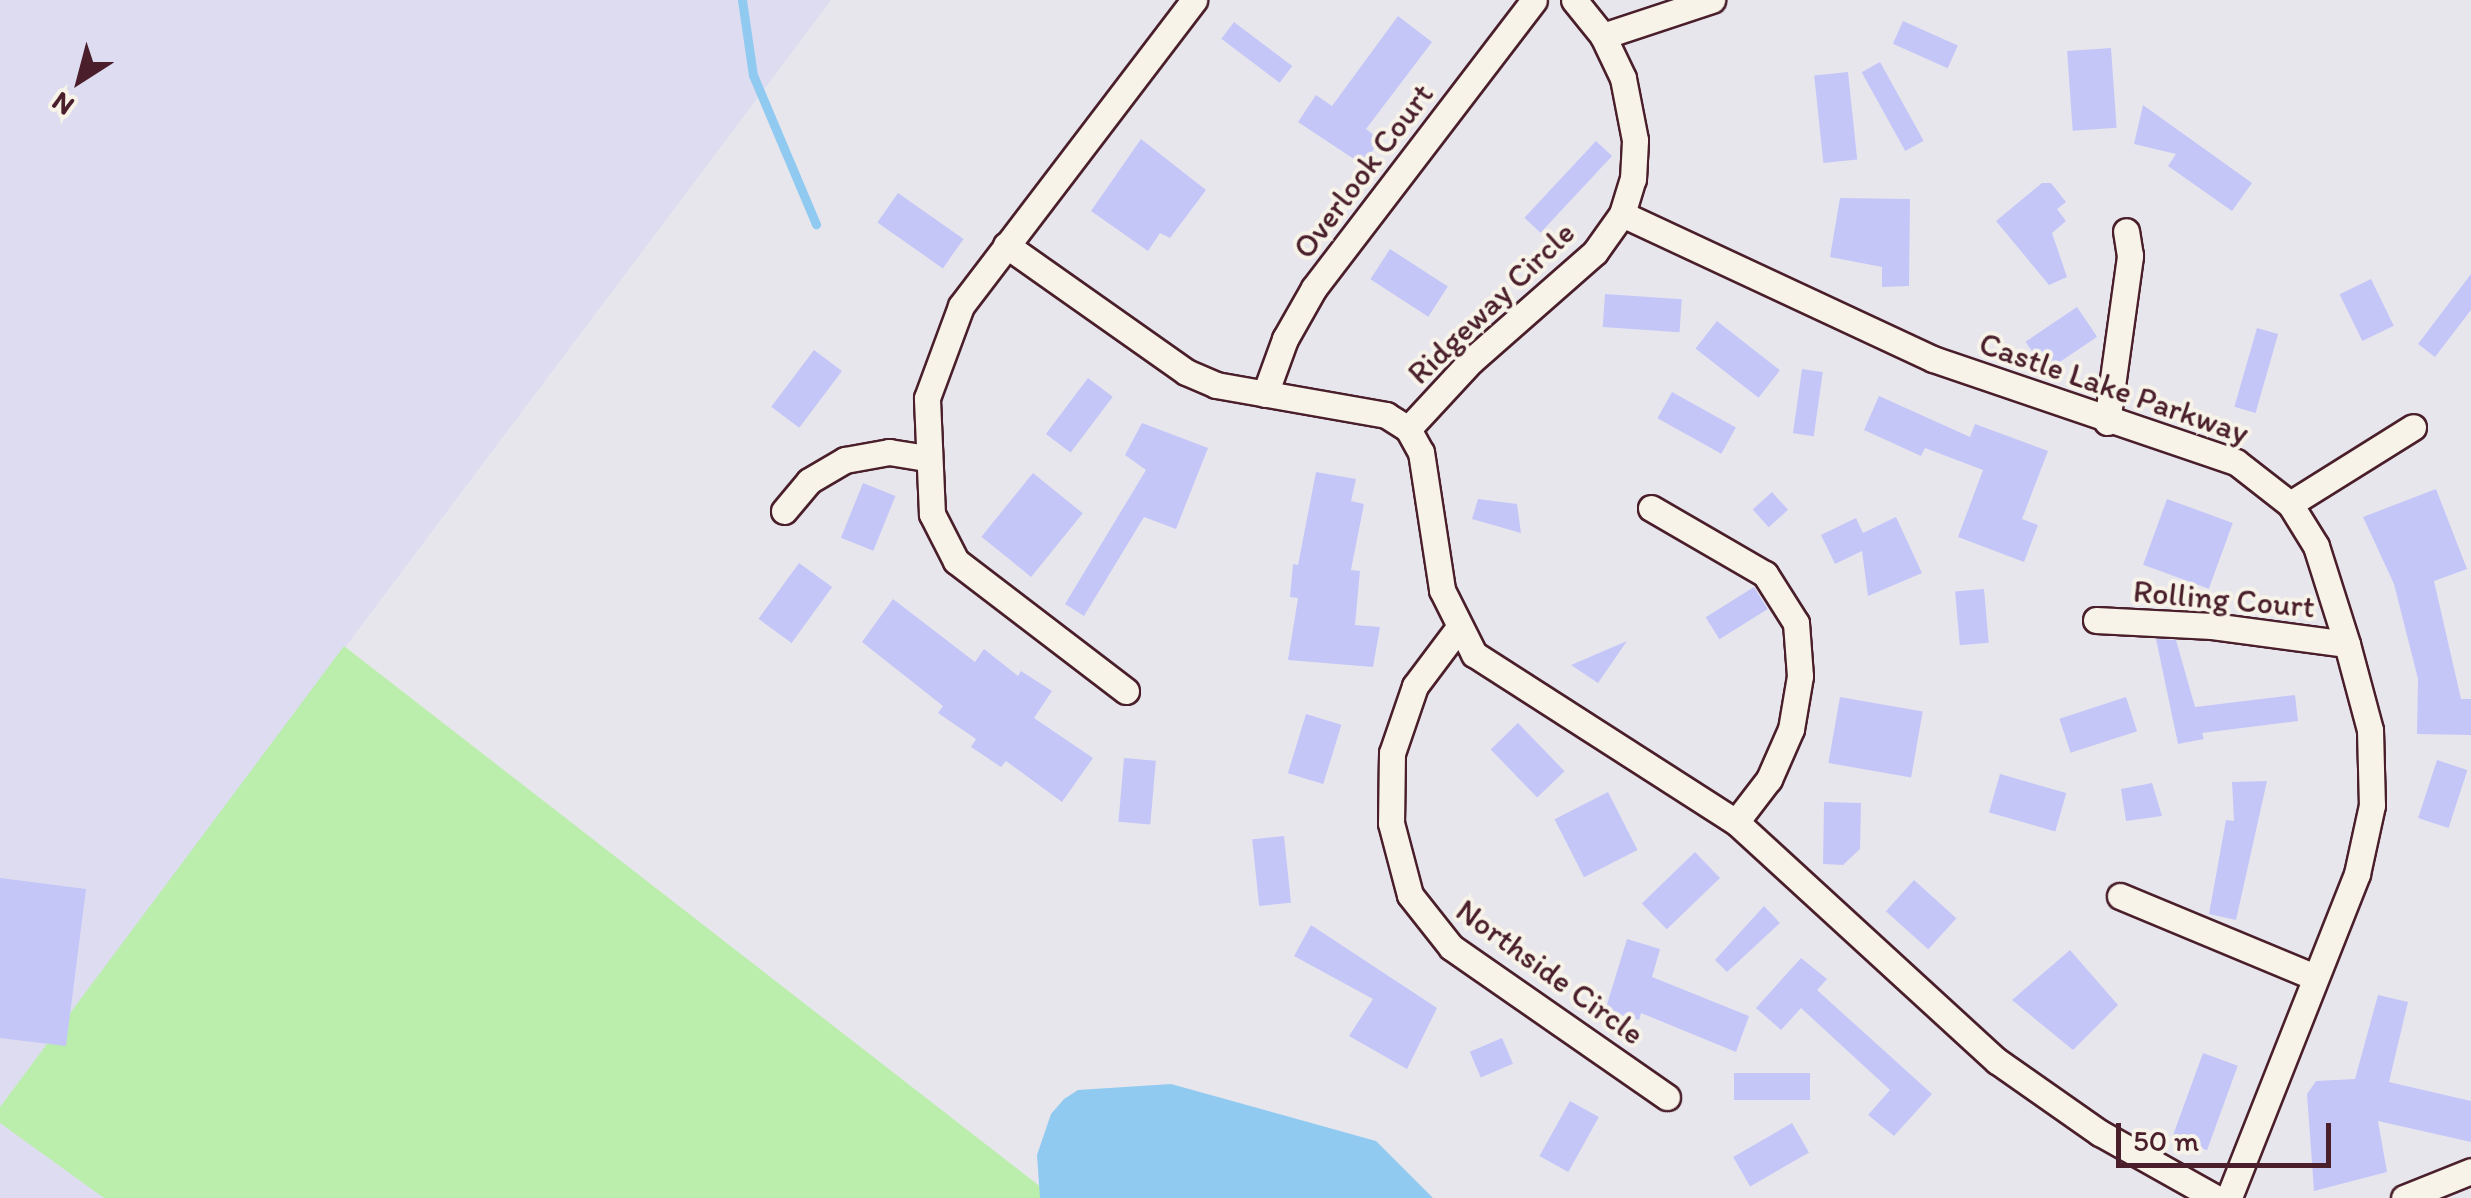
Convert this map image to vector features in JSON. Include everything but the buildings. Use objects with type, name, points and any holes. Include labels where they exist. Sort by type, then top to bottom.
[{"type":"street","points":[[1126,691],[956,560],[932,514],[926,458],[928,398],[940,351],[961,306],[1194,0]]},
{"type":"street","name":"Overlook Court","points":[[1265,394],[1285,340],[1314,288],[1534,0]]},
{"type":"street","name":"Ridgeway Circle","points":[[1408,429],[1470,361],[1595,252],[1622,214],[1635,140],[1623,78],[1603,36],[1574,0]]},
{"type":"street","points":[[1603,36],[1712,0]]},
{"type":"street","name":"Castle Lake Parkway","points":[[1622,214],[1934,358],[2107,422],[2236,462],[2290,504],[2316,546],[2370,730],[2372,806],[2357,874],[2229,1198]]},
{"type":"street","points":[[2107,422],[2130,256],[2126,232]]},
{"type":"street","points":[[1006,245],[1186,372],[1265,394],[1386,415],[1408,429],[1421,452],[1436,551],[1456,630],[1497,674],[1672,775],[1736,822],[1997,1061],[2100,1133],[2216,1198]]},
{"type":"street","points":[[2290,504],[2414,428]]},
{"type":"street","points":[[784,510],[808,482],[845,460],[889,452],[926,458]]},
{"type":"street","points":[[1651,508],[1765,574],[1796,622],[1800,676],[1790,729],[1769,779],[1736,822]]},
{"type":"street","name":"Rolling Court","points":[[2096,620],[2212,626],[2347,644]]},
{"type":"street","name":"Northside Circle","points":[[1456,630],[1415,686],[1392,752],[1391,823],[1410,895],[1452,947],[1666,1097]]},
{"type":"street","points":[[2120,896],[2315,978]]},
{"type":"street","points":[[2404,1198],[2471,1171]]},
{"type":"shaded area","points":[[0,0],[831,0],[0,1107]]},
{"type":"shaded area","points":[[0,1123],[104,1198],[0,1198]]},
{"type":"green space","points":[[344,646],[1055,1198],[104,1198],[0,1123],[0,1107]]},
{"type":"water","points":[[1171,1084],[1376,1141],[1433,1198],[1040,1198],[1037,1155],[1051,1114],[1064,1099],[1078,1090]]},
{"type":"waterway","points":[[742,0],[753,75],[816,224]]}]
